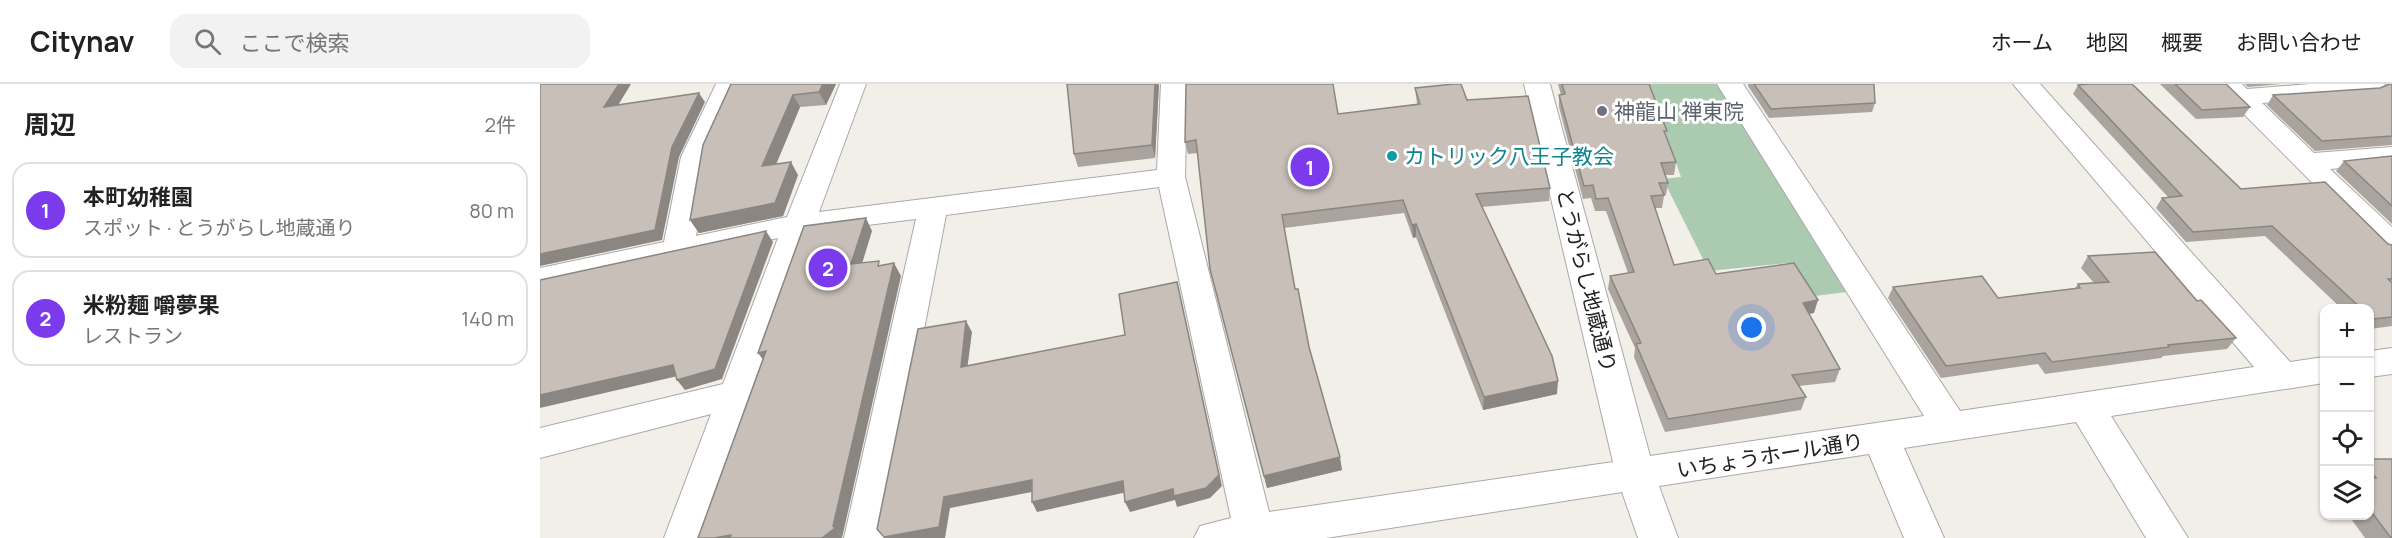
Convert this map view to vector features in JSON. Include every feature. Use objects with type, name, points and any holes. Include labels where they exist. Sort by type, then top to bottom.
[{"type":"street","points":[[678,249],[695,157],[729,84]]},
{"type":"street","points":[[684,538],[853,84]]},
{"type":"street","points":[[1174,84],[1171,177],[1254,532]]},
{"type":"street","name":"とうがらし地蔵通り","points":[[1537,84],[1636,476],[1658,538]]},
{"type":"street","points":[[1730,84],[1950,426]]},
{"type":"street","points":[[2026,84],[2282,376]]},
{"type":"street","points":[[2234,91],[2373,87]]},
{"type":"street","points":[[2234,91],[2392,245]]},
{"type":"street","points":[[2307,162],[2392,155]]},
{"type":"street","points":[[540,279],[799,224],[1171,177]]},
{"type":"street","points":[[864,538],[933,207]]},
{"type":"street","points":[[2374,363],[2392,361]]},
{"type":"street","name":"いちょうホール通り","points":[[1215,538],[2320,371]]},
{"type":"street","points":[[540,443],[738,394]]},
{"type":"street","points":[[2085,405],[2168,538]]},
{"type":"street","points":[[1881,438],[1924,538]]},
{"type":"green space","points":[[1648,84],[1724,84],[1854,291],[1807,297],[1787,263],[1709,271],[1663,179],[1681,177]]},
{"type":"building","points":[[540,84],[619,84],[604,107],[699,93],[672,147],[655,230],[540,254]]},
{"type":"building","points":[[731,84],[823,84],[819,92],[793,95],[762,166],[791,162],[775,203],[690,220],[703,145]]},
{"type":"building","points":[[1067,84],[1155,84],[1152,145],[1074,154]]},
{"type":"building","points":[[1186,84],[1333,84],[1338,114],[1420,104],[1415,88],[1454,84],[1461,84],[1467,100],[1528,96],[1550,188],[1476,194],[1552,356],[1558,381],[1484,397],[1416,224],[1412,225],[1403,200],[1282,215],[1295,289],[1298,289],[1309,347],[1340,457],[1264,476],[1210,269],[1196,140],[1185,142]]},
{"type":"building","points":[[1562,84],[1649,84],[1676,162],[1661,163],[1668,183],[1659,183],[1664,195],[1651,196],[1674,265],[1708,259],[1716,274],[1794,263],[1818,300],[1803,303],[1840,369],[1792,375],[1806,397],[1668,419],[1636,344],[1641,343],[1610,276],[1634,272],[1608,198],[1596,199],[1593,185],[1584,186],[1559,95],[1565,94]]},
{"type":"building","points":[[1754,84],[1874,84],[1875,103],[1771,109]]},
{"type":"building","points":[[2132,84],[2241,189],[2325,182],[2388,244],[2392,245],[2392,279],[2388,279],[2392,283],[2392,317],[2374,319],[2374,304],[2357,304],[2272,226],[2193,232],[2162,198],[2182,196],[2078,85]]},
{"type":"building","points":[[2175,84],[2226,84],[2250,107],[2202,110]]},
{"type":"building","points":[[2392,84],[2392,136],[2322,141],[2273,95],[2380,88]]},
{"type":"building","points":[[2392,156],[2392,206],[2344,161]]},
{"type":"building","points":[[866,218],[851,264],[879,261],[878,266],[894,263],[833,526],[835,528],[822,538],[730,538],[731,535],[698,538],[766,351],[758,353],[804,226]]},
{"type":"building","points":[[766,231],[715,369],[677,380],[673,365],[540,395],[540,280]]},
{"type":"building","points":[[2155,252],[2197,301],[2201,300],[2236,338],[2168,345],[2169,347],[2052,362],[2045,353],[1946,366],[1893,287],[1982,276],[1998,298],[2080,288],[2078,284],[2109,282],[2088,256]]},
{"type":"building","points":[[1177,282],[1219,475],[1206,488],[1174,496],[1173,489],[1125,502],[1123,481],[1032,502],[1032,480],[944,497],[939,527],[884,537],[877,529],[918,329],[966,321],[961,367],[1125,335],[1119,294]]},
{"type":"building","points":[[2374,459],[2392,459],[2392,538],[2374,515],[2374,478],[2376,478]]},
{"type":"place","name":"神龍山 禅東院","points":[[1602,111]]},
{"type":"place","name":"カトリック八王子教会","points":[[1392,156]]},
{"type":"place","name":"本町幼稚園","points":[[1310,167]]},
{"type":"place","name":"米粉麺 嚼夢果","points":[[828,268]]}]
